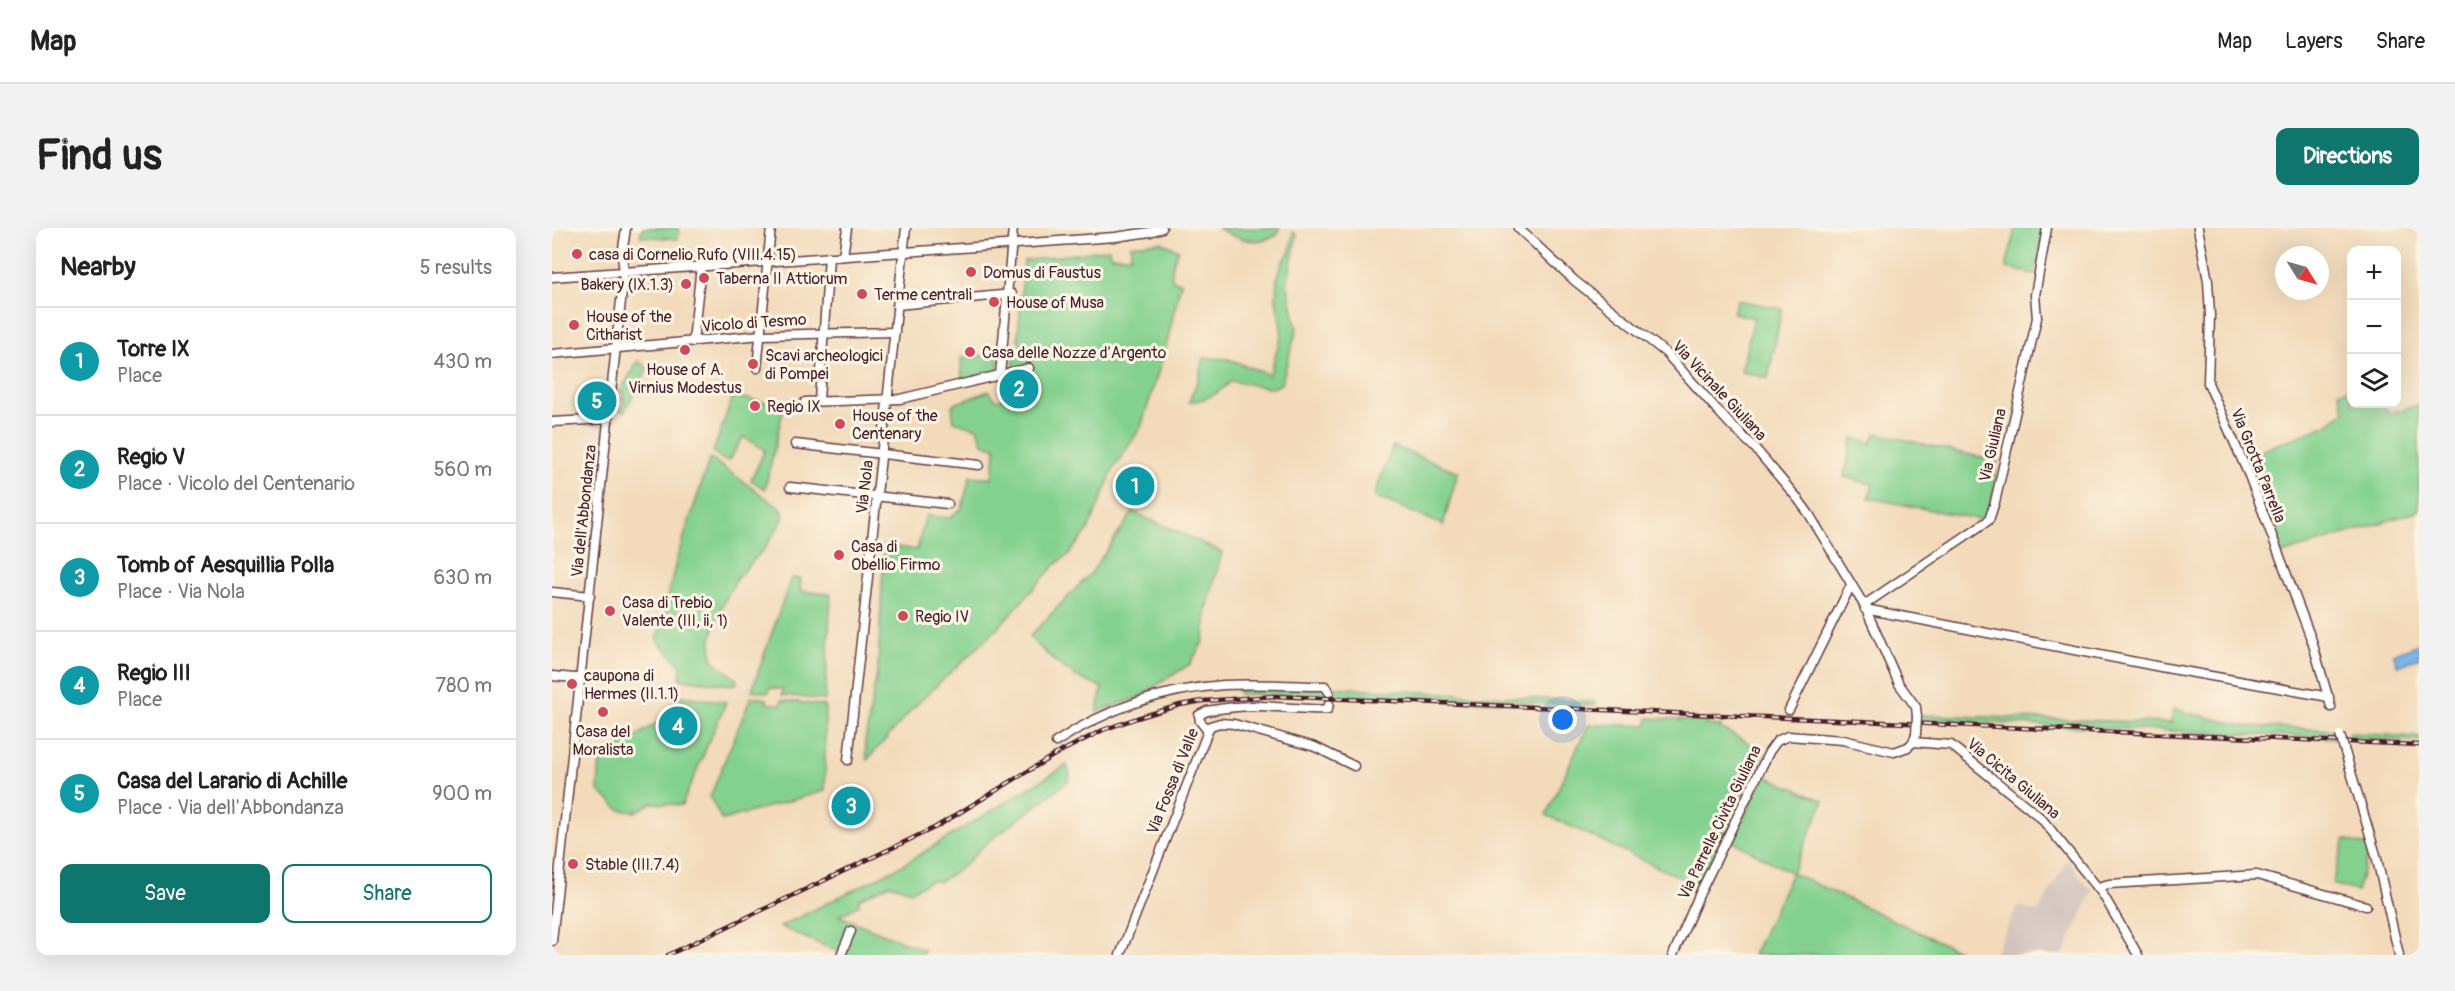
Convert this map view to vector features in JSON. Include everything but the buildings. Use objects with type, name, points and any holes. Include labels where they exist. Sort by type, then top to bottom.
[{"type":"street","name":"Via dell'Abbondanza","points":[[552,941],[584,679],[590,596],[624,273],[622,255],[626,228]]},
{"type":"street","points":[[757,368],[771,228]]},
{"type":"street","points":[[843,256],[847,228]]},
{"type":"street","name":"Via Nola","points":[[848,760],[906,228]]},
{"type":"street","points":[[1000,375],[1010,294],[1010,244],[1013,228]]},
{"type":"street","points":[[552,277],[700,269],[829,257],[1115,237],[1162,228]]},
{"type":"street","name":"Via Vicinale Giuliana","points":[[1518,228],[1575,281],[1677,364],[1729,423],[1754,447],[1814,521],[1864,607]]},
{"type":"street","name":"Via Giuliana","points":[[1864,607],[1989,520],[2037,318],[2035,295],[2048,228]]},
{"type":"street","name":"Via Grotta Parrella","points":[[2198,228],[2208,281],[2210,315],[2208,383],[2250,478],[2312,641],[2331,707]]},
{"type":"street","points":[[819,400],[829,257]]},
{"type":"street","points":[[693,342],[700,269]]},
{"type":"street","points":[[897,305],[1010,294]]},
{"type":"street","name":"Vicolo di Tesmo","points":[[552,354],[762,335],[895,332]]},
{"type":"street","points":[[805,402],[900,399],[1029,368]]},
{"type":"street","points":[[552,422],[608,419]]},
{"type":"street","points":[[795,444],[979,465]]},
{"type":"street","points":[[790,487],[948,504]]},
{"type":"street","points":[[1789,711],[1851,585]]},
{"type":"street","points":[[552,592],[590,596]]},
{"type":"street","points":[[1864,607],[2166,668],[2329,697]]},
{"type":"street","points":[[1864,607],[1899,684],[1916,708],[1915,738]]},
{"type":"street","points":[[552,676],[584,679]]},
{"type":"street","points":[[1056,742],[1106,713],[1171,694],[1224,685],[1325,686],[1329,692]]},
{"type":"street","points":[[1207,730],[1200,721],[1199,715],[1207,711],[1259,706],[1324,710],[1328,709],[1329,704]]},
{"type":"street","name":"Via Fossa di Valle","points":[[1120,955],[1207,730],[1220,723],[1234,724],[1316,747],[1354,766]]},
{"type":"street","points":[[2340,735],[2376,855],[2399,955]]},
{"type":"street","name":"Via Parrelle Civita Giuliana","points":[[1673,955],[1700,893],[1769,752],[1777,741],[1788,736],[1833,739],[1894,752],[1908,747],[1915,738]]},
{"type":"street","name":"Via Cicita Giuliana","points":[[1915,738],[1951,745],[2041,818],[2098,887],[2138,955]]},
{"type":"street","points":[[2098,887],[2109,884],[2257,875],[2366,906]]},
{"type":"street","points":[[841,955],[850,932]]},
{"type":"shaded area","points":[[2068,859],[2085,884],[2093,890],[2063,955],[1994,955],[2018,905],[2034,912],[2039,911]]},
{"type":"green space","points":[[642,228],[679,228],[678,239],[640,236]]},
{"type":"green space","points":[[1218,228],[1280,228],[1277,235],[1254,241],[1239,238]]},
{"type":"green space","points":[[2015,228],[2044,228],[2035,274],[2006,268]]},
{"type":"green space","points":[[1293,232],[1297,235],[1287,284],[1297,329],[1281,384],[1273,388],[1231,381],[1212,396],[1189,402],[1199,377],[1203,358],[1228,359],[1269,375],[1282,335],[1276,298],[1277,279],[1290,251]]},
{"type":"green space","points":[[1161,242],[1178,250],[1172,266],[1172,280],[1181,282],[1166,347],[1141,427],[1114,468],[1088,530],[1069,554],[1054,566],[993,633],[916,705],[867,760],[865,741],[878,667],[884,545],[917,550],[926,515],[949,518],[962,508],[970,476],[992,478],[996,448],[983,443],[977,428],[954,421],[952,405],[989,391],[996,400],[1012,397],[1011,392],[1021,392],[1019,372],[1013,372],[1014,356],[1020,355],[1018,338],[1024,261],[1109,249],[1112,256],[1131,256],[1131,245]]},
{"type":"green space","points":[[1737,300],[1782,309],[1768,378],[1741,372],[1754,318],[1733,313]]},
{"type":"green space","points":[[999,354],[997,372],[962,382],[961,358]]},
{"type":"green space","points":[[638,361],[648,368],[624,412],[620,410],[625,402],[622,399],[625,394],[620,392]]},
{"type":"green space","points":[[2347,389],[2347,408],[2386,408],[2388,414],[2419,405],[2419,511],[2281,554],[2244,457],[2325,426],[2345,412],[2339,392]]},
{"type":"green space","points":[[733,396],[784,406],[765,489],[751,480],[765,450],[743,437],[729,460],[724,460],[713,452]]},
{"type":"green space","points":[[1875,433],[1997,461],[1992,498],[1982,520],[1869,498],[1873,484],[1844,477],[1853,438],[1871,443]]},
{"type":"green space","points":[[1393,446],[1458,472],[1443,525],[1374,496]]},
{"type":"green space","points":[[710,458],[776,505],[782,510],[784,517],[765,548],[737,578],[718,614],[711,639],[712,659],[736,679],[737,683],[733,685],[680,679],[681,666],[657,640],[677,558]]},
{"type":"green space","points":[[1133,512],[1222,552],[1206,612],[1204,640],[1190,664],[1137,698],[1097,712],[1102,687],[1071,673],[1029,637],[1091,573]]},
{"type":"green space","points":[[791,578],[801,579],[800,591],[831,594],[825,700],[782,695],[783,689],[770,688],[768,693],[752,690]]},
{"type":"green space","points":[[1332,687],[1596,702],[1595,706],[1370,696],[1239,694],[1239,689],[1309,688],[1332,691]]},
{"type":"green space","points":[[676,695],[726,702],[682,805],[651,803],[635,812],[620,810],[598,790],[600,758],[671,715]]},
{"type":"green space","points":[[751,697],[767,699],[766,703],[780,705],[782,700],[825,706],[825,791],[722,820],[710,797]]},
{"type":"green space","points":[[2173,709],[2244,726],[2334,730],[2336,738],[1922,720],[1923,715],[2171,723]]},
{"type":"green space","points":[[1648,718],[1706,721],[1706,725],[1721,726],[1720,728],[1764,751],[1698,886],[1546,815],[1588,725],[1647,725]]},
{"type":"green space","points":[[2348,733],[2419,737],[2419,741],[2349,739]]},
{"type":"green space","points":[[1067,765],[1070,776],[1067,782],[983,846],[964,866],[939,882],[932,880],[911,891],[890,884],[859,899],[859,905],[839,916],[924,950],[922,955],[846,955],[780,927],[901,866]]},
{"type":"green space","points":[[1765,776],[1824,801],[1792,873],[1732,841]]},
{"type":"green space","points":[[2345,839],[2370,847],[2357,891],[2332,884]]},
{"type":"green space","points":[[1792,873],[1957,950],[1955,955],[1753,955]]},
{"type":"water","points":[[2419,644],[2419,658],[2398,666],[2393,654]]},
{"type":"railway","points":[[668,955],[936,827],[1056,754],[1103,730],[1180,705],[1203,701],[1275,696],[2419,745]]},
{"type":"place","name":"casa di Cornelio Rufo (VIII.4.15)","points":[[577,254]]},
{"type":"place","name":"Domus di Faustus","points":[[971,272]]},
{"type":"place","name":"Taberna II Attiorum","points":[[704,278]]},
{"type":"place","name":"Bakery (IX.1.3)","points":[[686,284]]},
{"type":"place","name":"Terme centrali","points":[[862,294]]},
{"type":"place","name":"House of Musa","points":[[994,302]]},
{"type":"place","name":"House of the Citharist","points":[[574,325]]},
{"type":"place","name":"House of A. Virnius Modestus","points":[[685,350]]},
{"type":"place","name":"Casa delle Nozze d'Argento","points":[[970,352]]},
{"type":"place","name":"Scavi archeologici di Pompei","points":[[753,364]]},
{"type":"place","name":"Regio V","points":[[1019,389]]},
{"type":"place","name":"Casa del Larario di Achille","points":[[597,401]]},
{"type":"place","name":"Regio IX","points":[[755,406]]},
{"type":"place","name":"House of the Centenary","points":[[840,424]]},
{"type":"place","name":"Torre IX","points":[[1135,486]]},
{"type":"place","name":"Casa di Obellio Firmo","points":[[839,555]]},
{"type":"place","name":"Casa di Trebio Valente (III, ii, 1)","points":[[610,611]]},
{"type":"place","name":"Regio IV","points":[[903,616]]},
{"type":"place","name":"caupona di Hermes (II.1.1)","points":[[572,684]]},
{"type":"place","name":"Casa del Moralista","points":[[603,712]]},
{"type":"place","name":"Regio III","points":[[678,726]]},
{"type":"place","name":"Tomb of Aesquillia Polla","points":[[851,806]]},
{"type":"place","name":"Stable (III.7.4)","points":[[573,864]]}]
